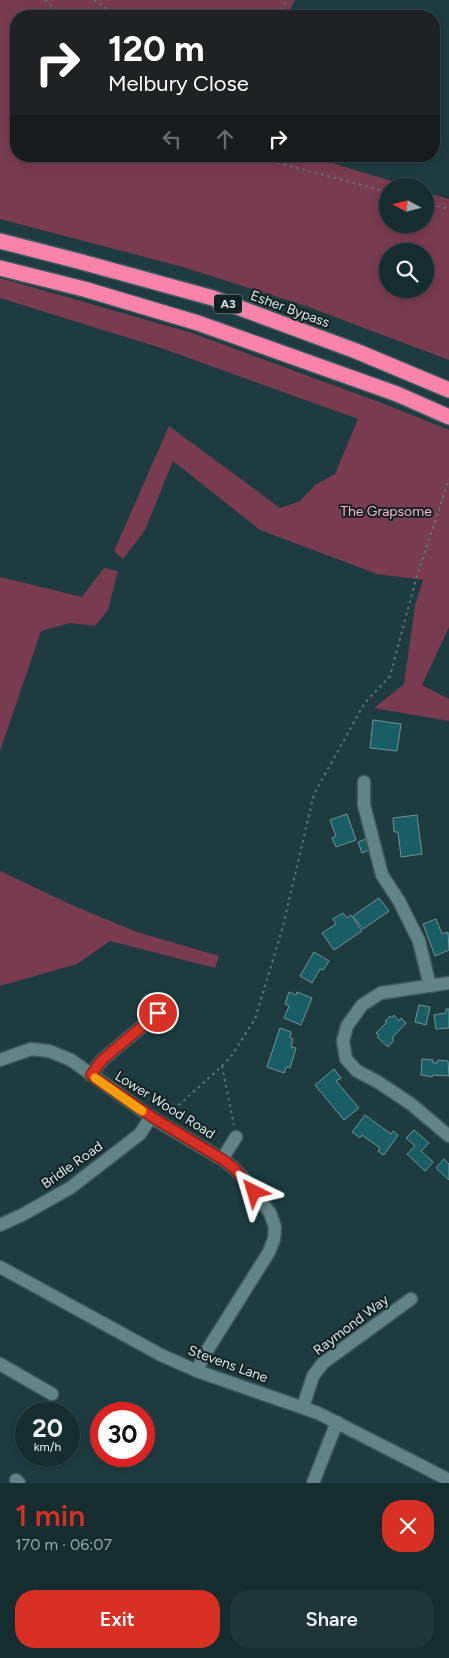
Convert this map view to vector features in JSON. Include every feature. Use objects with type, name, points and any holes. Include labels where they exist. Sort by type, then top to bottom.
[{"type":"highway","name":"Esher Bypass","points":[[0,241],[213,298],[356,351],[449,390]]},
{"type":"highway","name":"A3","points":[[0,268],[84,289],[198,323],[397,394],[449,416]]},
{"type":"street","points":[[364,782],[364,805],[382,875],[399,902],[419,941],[430,986]]},
{"type":"street","points":[[449,983],[381,993],[362,1006],[346,1026],[343,1041],[346,1059],[357,1071],[378,1082],[411,1104],[449,1136]]},
{"type":"street","points":[[149,1001],[168,1024]]},
{"type":"street","points":[[91,1075],[102,1060],[158,1013]]},
{"type":"street","name":"Lower Wood Road","points":[[0,1060],[32,1049],[49,1051],[70,1060],[156,1120],[222,1159],[246,1181],[270,1213],[275,1227],[274,1239],[269,1252],[203,1357],[197,1371]]},
{"type":"street","name":"Bridle Road","points":[[0,1225],[70,1188],[156,1120]]},
{"type":"street","points":[[222,1159],[236,1138]]},
{"type":"street","name":"Stevens Lane","points":[[0,1267],[140,1344],[197,1371],[303,1407],[337,1422],[449,1480]]},
{"type":"street","name":"Raymond Way","points":[[303,1407],[313,1376],[323,1363],[411,1299]]},
{"type":"street","points":[[0,1364],[52,1394]]},
{"type":"street","points":[[313,1483],[337,1422]]},
{"type":"path","points":[[45,0],[56,10]]},
{"type":"path","points":[[94,0],[108,10]]},
{"type":"path","points":[[275,162],[379,190]]},
{"type":"path","points":[[434,205],[449,209]]},
{"type":"path","points":[[156,1120],[222,1066],[248,1031],[260,1006],[282,930],[314,794],[364,704],[390,676],[416,579],[449,479]]},
{"type":"path","points":[[222,1066],[236,1138]]},
{"type":"green space","points":[[0,0],[295,0],[290,10],[10,10],[10,162],[329,162],[382,178],[379,178],[379,233],[434,233],[434,195],[449,199],[449,360],[306,306],[183,267],[0,219]]},
{"type":"green space","name":"The Grapsome","points":[[0,278],[192,333],[449,430],[449,627],[422,685],[449,699],[449,721],[374,708],[404,684],[415,606],[423,580],[377,574],[260,530],[173,461],[145,530],[123,559],[114,551],[169,426],[280,508],[300,501],[315,485],[335,474],[358,419],[161,348],[0,298]]},
{"type":"green space","points":[[104,568],[118,571],[108,610],[95,626],[70,623],[41,631],[0,751],[0,577],[82,597]]},
{"type":"green space","points":[[0,871],[74,906],[137,932],[219,956],[215,968],[110,941],[77,964],[0,986]]},
{"type":"building","points":[[373,720],[401,724],[397,751],[370,748]]},
{"type":"building","points":[[347,814],[356,840],[336,847],[332,838],[336,836],[330,820]]},
{"type":"building","points":[[417,815],[422,854],[401,857],[398,832],[394,832],[393,818]]},
{"type":"building","points":[[368,838],[372,849],[362,853],[358,842]]},
{"type":"building","points":[[379,898],[389,911],[363,929],[353,916]]},
{"type":"building","points":[[343,913],[347,918],[351,915],[362,931],[334,950],[322,933],[336,924],[333,919]]},
{"type":"building","points":[[436,919],[442,934],[448,932],[449,950],[435,956],[423,924]]},
{"type":"building","points":[[314,952],[329,961],[323,970],[320,969],[312,983],[300,976]]},
{"type":"building","points":[[289,992],[296,995],[297,992],[312,998],[301,1025],[284,1018],[289,1006],[285,1004]]},
{"type":"building","points":[[419,1005],[430,1007],[426,1025],[415,1022]]},
{"type":"building","points":[[446,1009],[449,1009],[449,1028],[436,1029],[434,1015],[446,1013]]},
{"type":"building","points":[[394,1015],[399,1021],[401,1018],[406,1023],[392,1038],[394,1040],[388,1047],[377,1037],[379,1035],[376,1033],[390,1016],[392,1018]]},
{"type":"building","points":[[280,1028],[291,1032],[290,1038],[293,1039],[291,1047],[296,1048],[290,1068],[286,1067],[284,1073],[267,1067]]},
{"type":"building","points":[[422,1059],[433,1060],[433,1063],[437,1063],[438,1060],[448,1061],[449,1076],[433,1075],[432,1077],[421,1075]]},
{"type":"building","points":[[334,1069],[341,1078],[336,1081],[359,1108],[344,1120],[315,1085]]},
{"type":"building","points":[[365,1115],[391,1134],[393,1131],[398,1135],[384,1155],[378,1151],[380,1148],[362,1135],[360,1138],[352,1132]]},
{"type":"building","points":[[414,1130],[429,1143],[421,1151],[433,1162],[425,1171],[407,1154],[415,1146],[406,1138]]},
{"type":"building","points":[[444,1159],[449,1164],[449,1180],[436,1168]]},
{"type":"slow traffic","points":[[95,1078],[142,1111]]},
{"type":"route","points":[[158,1013],[102,1060],[91,1075],[123,1099],[222,1159],[234,1168],[254,1192]]}]
